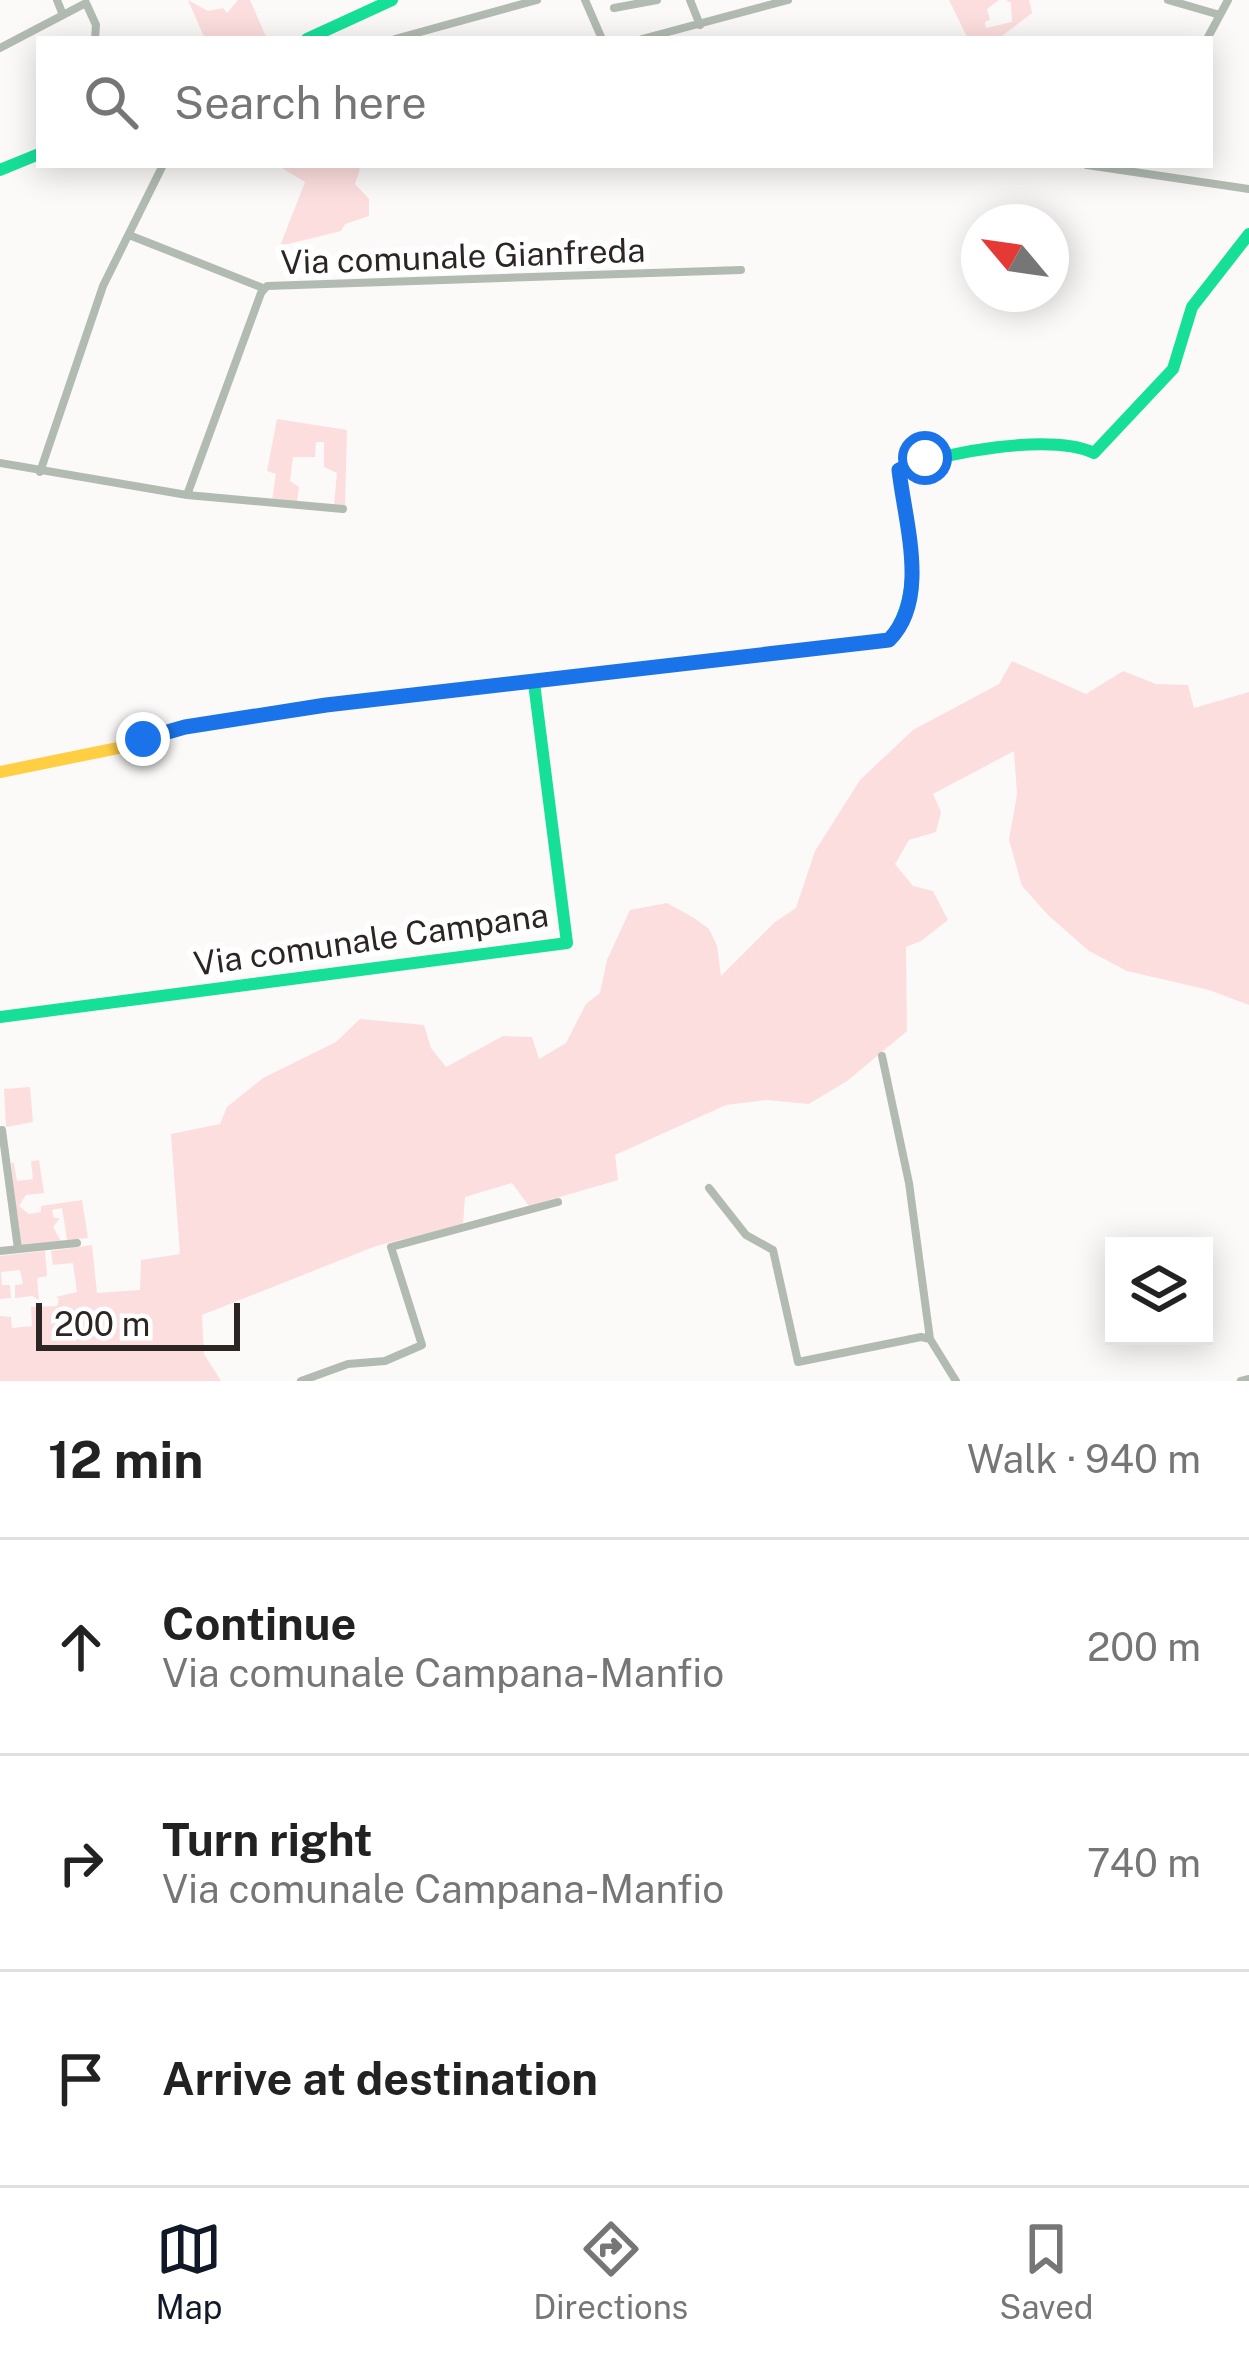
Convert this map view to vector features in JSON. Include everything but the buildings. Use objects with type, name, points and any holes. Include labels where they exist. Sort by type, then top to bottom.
[{"type":"street","points":[[57,0],[63,15]]},
{"type":"street","points":[[314,36],[392,0]]},
{"type":"street","points":[[406,36],[537,0]]},
{"type":"street","points":[[585,0],[601,36]]},
{"type":"street","points":[[614,8],[657,0]]},
{"type":"street","points":[[690,0],[700,25]]},
{"type":"street","points":[[654,36],[788,0]]},
{"type":"street","points":[[1168,0],[1220,15]]},
{"type":"street","points":[[1209,36],[1228,0]]},
{"type":"street","points":[[0,48],[89,2],[95,36]]},
{"type":"street","points":[[0,170],[36,155]]},
{"type":"street","points":[[40,472],[103,286],[162,168]]},
{"type":"street","points":[[1139,169],[1249,189]]},
{"type":"street","points":[[0,772],[133,745],[185,727],[326,705],[889,640],[898,631],[913,593],[899,470],[947,454],[1079,446],[1094,453],[1173,369],[1192,307],[1249,234]]},
{"type":"street","points":[[129,236],[263,288]]},
{"type":"street","name":"Via comunale Gianfreda","points":[[187,495],[263,288],[740,270]]},
{"type":"street","points":[[0,463],[187,495],[343,509]]},
{"type":"street","name":"Via comunale Campana","points":[[0,1017],[566,944],[534,683]]},
{"type":"street","points":[[882,1056],[909,1183],[929,1339],[956,1381]]},
{"type":"street","points":[[2,1130],[18,1249]]},
{"type":"street","points":[[709,1188],[746,1235],[772,1250],[798,1362],[929,1339]]},
{"type":"street","points":[[301,1381],[348,1364],[385,1361],[422,1345],[391,1247],[558,1202]]},
{"type":"street","points":[[0,1251],[77,1243]]},
{"type":"shaded area","points":[[188,0],[208,11],[223,8],[227,13],[238,0],[250,0],[266,36],[204,36]]},
{"type":"shaded area","points":[[949,0],[999,0],[987,9],[986,28],[1012,22],[1011,3],[1006,0],[1029,0],[1032,13],[1002,36],[967,36]]},
{"type":"shaded area","points":[[282,168],[358,168],[355,184],[369,199],[369,216],[345,224],[341,231],[280,246],[305,182]]},
{"type":"shaded area","points":[[277,419],[347,430],[345,506],[334,505],[337,473],[324,467],[324,442],[316,442],[315,457],[293,457],[290,481],[299,487],[297,502],[272,500],[276,474],[267,471]]},
{"type":"shaded area","points":[[1012,661],[1086,694],[1123,671],[1156,684],[1188,685],[1194,708],[1249,692],[1249,1005],[1209,990],[1127,971],[1089,951],[1049,916],[1022,886],[1009,840],[1017,794],[1014,751],[933,794],[941,812],[936,832],[909,840],[895,864],[913,886],[933,891],[948,920],[906,947],[907,1031],[847,1081],[809,1104],[767,1100],[726,1105],[615,1155],[618,1180],[529,1206],[512,1183],[465,1197],[463,1224],[376,1246],[202,1315],[204,1354],[221,1381],[0,1381],[0,1316],[11,1317],[12,1328],[32,1326],[31,1307],[57,1306],[56,1297],[77,1292],[73,1263],[53,1265],[51,1251],[92,1245],[97,1293],[140,1290],[141,1260],[180,1254],[171,1134],[220,1124],[227,1107],[263,1078],[336,1042],[360,1019],[424,1025],[431,1048],[446,1067],[503,1036],[532,1037],[539,1059],[566,1043],[586,1004],[600,993],[607,960],[630,910],[667,903],[694,918],[709,929],[717,946],[721,976],[775,922],[796,908],[815,851],[860,780],[913,730],[999,684]]},
{"type":"shaded area","points":[[30,1087],[33,1122],[6,1127],[4,1089]]},
{"type":"shaded area","points":[[39,1160],[44,1193],[26,1195],[19,1206],[29,1214],[41,1212],[41,1206],[82,1200],[88,1238],[67,1240],[62,1208],[52,1210],[54,1218],[60,1218],[53,1227],[61,1241],[20,1246],[11,1163],[17,1181],[33,1179],[31,1161]]},
{"type":"shaded area","points":[[45,1251],[47,1276],[37,1278],[39,1300],[15,1298],[15,1285],[23,1284],[20,1270],[1,1272],[2,1285],[10,1285],[11,1298],[0,1299],[0,1256]]},
{"type":"traffic: fast","points":[[314,36],[392,0]]},
{"type":"traffic: fast","points":[[0,170],[36,155]]},
{"type":"traffic: fast","points":[[527,682],[889,640],[901,621],[911,580],[899,470],[997,447],[1052,445],[1094,453],[1173,369],[1192,307],[1249,234]]},
{"type":"traffic: fast","points":[[0,1017],[567,943],[534,683]]},
{"type":"traffic: slow","points":[[0,772],[133,745],[185,727],[527,682]]},
{"type":"route","points":[[143,739],[185,727],[326,705],[889,640],[898,631],[913,593],[899,470],[925,458]]}]
